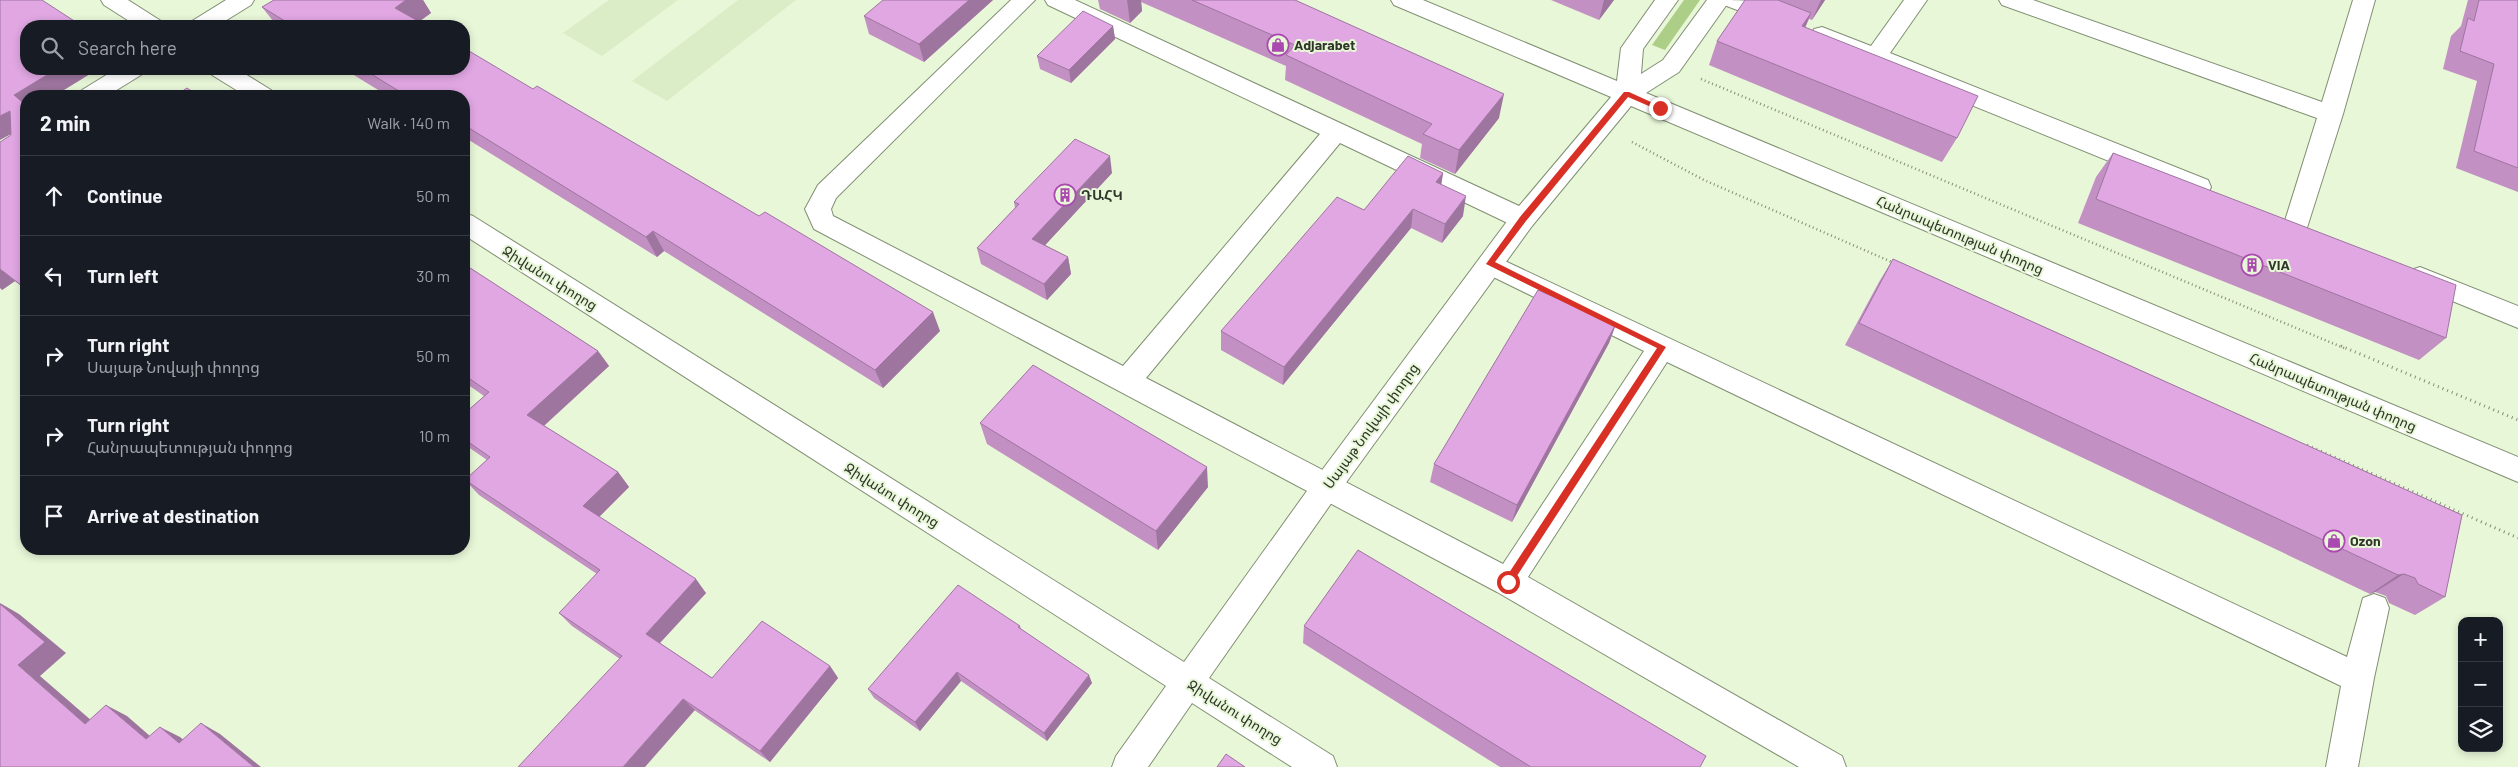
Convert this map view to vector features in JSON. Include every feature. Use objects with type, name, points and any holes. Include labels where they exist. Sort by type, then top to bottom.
[{"type":"street","points":[[112,0],[144,20]]},
{"type":"street","points":[[210,20],[243,0]]},
{"type":"street","points":[[1024,0],[827,192],[818,209],[823,222],[1508,582],[1830,767]]},
{"type":"street","points":[[1056,0],[1523,219]]},
{"type":"street","name":"Հանրապետության փողոց","points":[[1402,0],[2518,470]]},
{"type":"street","points":[[1626,94],[1632,48],[1667,0]]},
{"type":"street","name":"Սայաթ Նովայի փողոց","points":[[1128,767],[1327,486],[1523,219],[1626,94],[1671,66],[1719,0]]},
{"type":"street","points":[[1732,0],[1876,56],[2223,197]]},
{"type":"street","points":[[1876,56],[1916,0]]},
{"type":"street","points":[[2010,0],[2331,114]]},
{"type":"street","points":[[2296,227],[2364,0]]},
{"type":"street","points":[[100,90],[123,75]]},
{"type":"street","points":[[230,75],[253,90]]},
{"type":"street","points":[[1127,381],[1336,131]]},
{"type":"street","name":"Ջիվանու փողոց","points":[[470,227],[1321,767]]},
{"type":"street","points":[[1490,264],[1843,436],[2358,678]]},
{"type":"street","points":[[2398,268],[2518,317]]},
{"type":"street","points":[[1508,582],[1662,347]]},
{"type":"street","points":[[2342,767],[2358,678],[2374,608]]},
{"type":"path","points":[[1671,66],[2518,420]]},
{"type":"path","points":[[1600,125],[1704,180],[1896,264]]},
{"type":"path","points":[[2298,442],[2518,538]]},
{"type":"shaded area","points":[[609,0],[678,0],[602,56],[563,33]]},
{"type":"shaded area","points":[[738,0],[796,0],[667,101],[632,81]]},
{"type":"green space","points":[[1684,0],[1700,0],[1665,50],[1652,45]]},
{"type":"building","points":[[0,0],[42,0],[73,20],[20,20],[20,75],[47,75],[14,95],[20,100],[20,284],[0,269],[0,142],[11,135],[10,111],[0,116]]},
{"type":"building","points":[[274,0],[406,0],[395,8],[416,20],[283,20],[262,7]]},
{"type":"building","points":[[883,0],[969,0],[919,44],[864,16]]},
{"type":"building","points":[[1192,0],[1295,0],[1504,94],[1459,150],[1423,134],[1432,124],[1286,55],[1295,45]]},
{"type":"building","points":[[1745,0],[1778,0],[1811,13],[1802,26],[1978,96],[1957,138],[1717,41]]},
{"type":"building","points":[[2479,0],[2518,0],[2518,168],[2474,151],[2494,64],[2460,51],[2468,18],[2474,21]]},
{"type":"building","points":[[1083,11],[1113,26],[1069,70],[1037,56]]},
{"type":"building","points":[[470,52],[533,89],[537,86],[759,216],[765,212],[933,312],[875,370],[653,231],[646,237],[470,129],[470,90],[397,90],[373,75],[470,75]]},
{"type":"building","points":[[1075,139],[1110,156],[1032,239],[1068,257],[1044,284],[977,248],[1019,204],[1014,202]]},
{"type":"building","points":[[2113,153],[2456,285],[2446,338],[2096,199]]},
{"type":"building","points":[[1408,156],[1443,173],[1436,182],[1466,196],[1445,224],[1413,209],[1284,367],[1221,331],[1337,197],[1364,210]]},
{"type":"building","points":[[1893,259],[2462,515],[2445,597],[2418,584],[2415,578],[2404,574],[2398,575],[1859,323]]},
{"type":"building","points":[[470,268],[598,351],[527,415],[618,472],[583,506],[696,579],[646,634],[712,678],[762,621],[830,666],[760,751],[683,699],[623,767],[518,767],[622,656],[559,613],[600,570],[470,483],[470,475],[490,457],[470,443],[470,409],[489,392],[470,379]]},
{"type":"building","points":[[1538,290],[1616,324],[1517,505],[1434,464]]},
{"type":"building","points":[[1033,365],[1207,467],[1156,531],[980,423]]},
{"type":"building","points":[[1358,550],[1706,756],[1700,767],[1531,767],[1304,626]]},
{"type":"building","points":[[958,585],[1089,675],[1044,733],[957,672],[915,722],[868,689]]},
{"type":"building","points":[[0,604],[45,642],[18,665],[85,724],[106,705],[146,739],[160,727],[179,743],[201,723],[254,767],[0,767]]},
{"type":"building","points":[[1226,754],[1245,767],[1217,767]]},
{"type":"place","name":"Adjarabet","points":[[1278,45]]},
{"type":"place","name":"ԴԱՀԿ","points":[[1065,195]]},
{"type":"place","name":"VIA","points":[[2252,265]]},
{"type":"place","name":"Ozon","points":[[2334,541]]},
{"type":"route","points":[[1508,582],[1662,347],[1490,264],[1523,219],[1626,94],[1660,108]]}]
